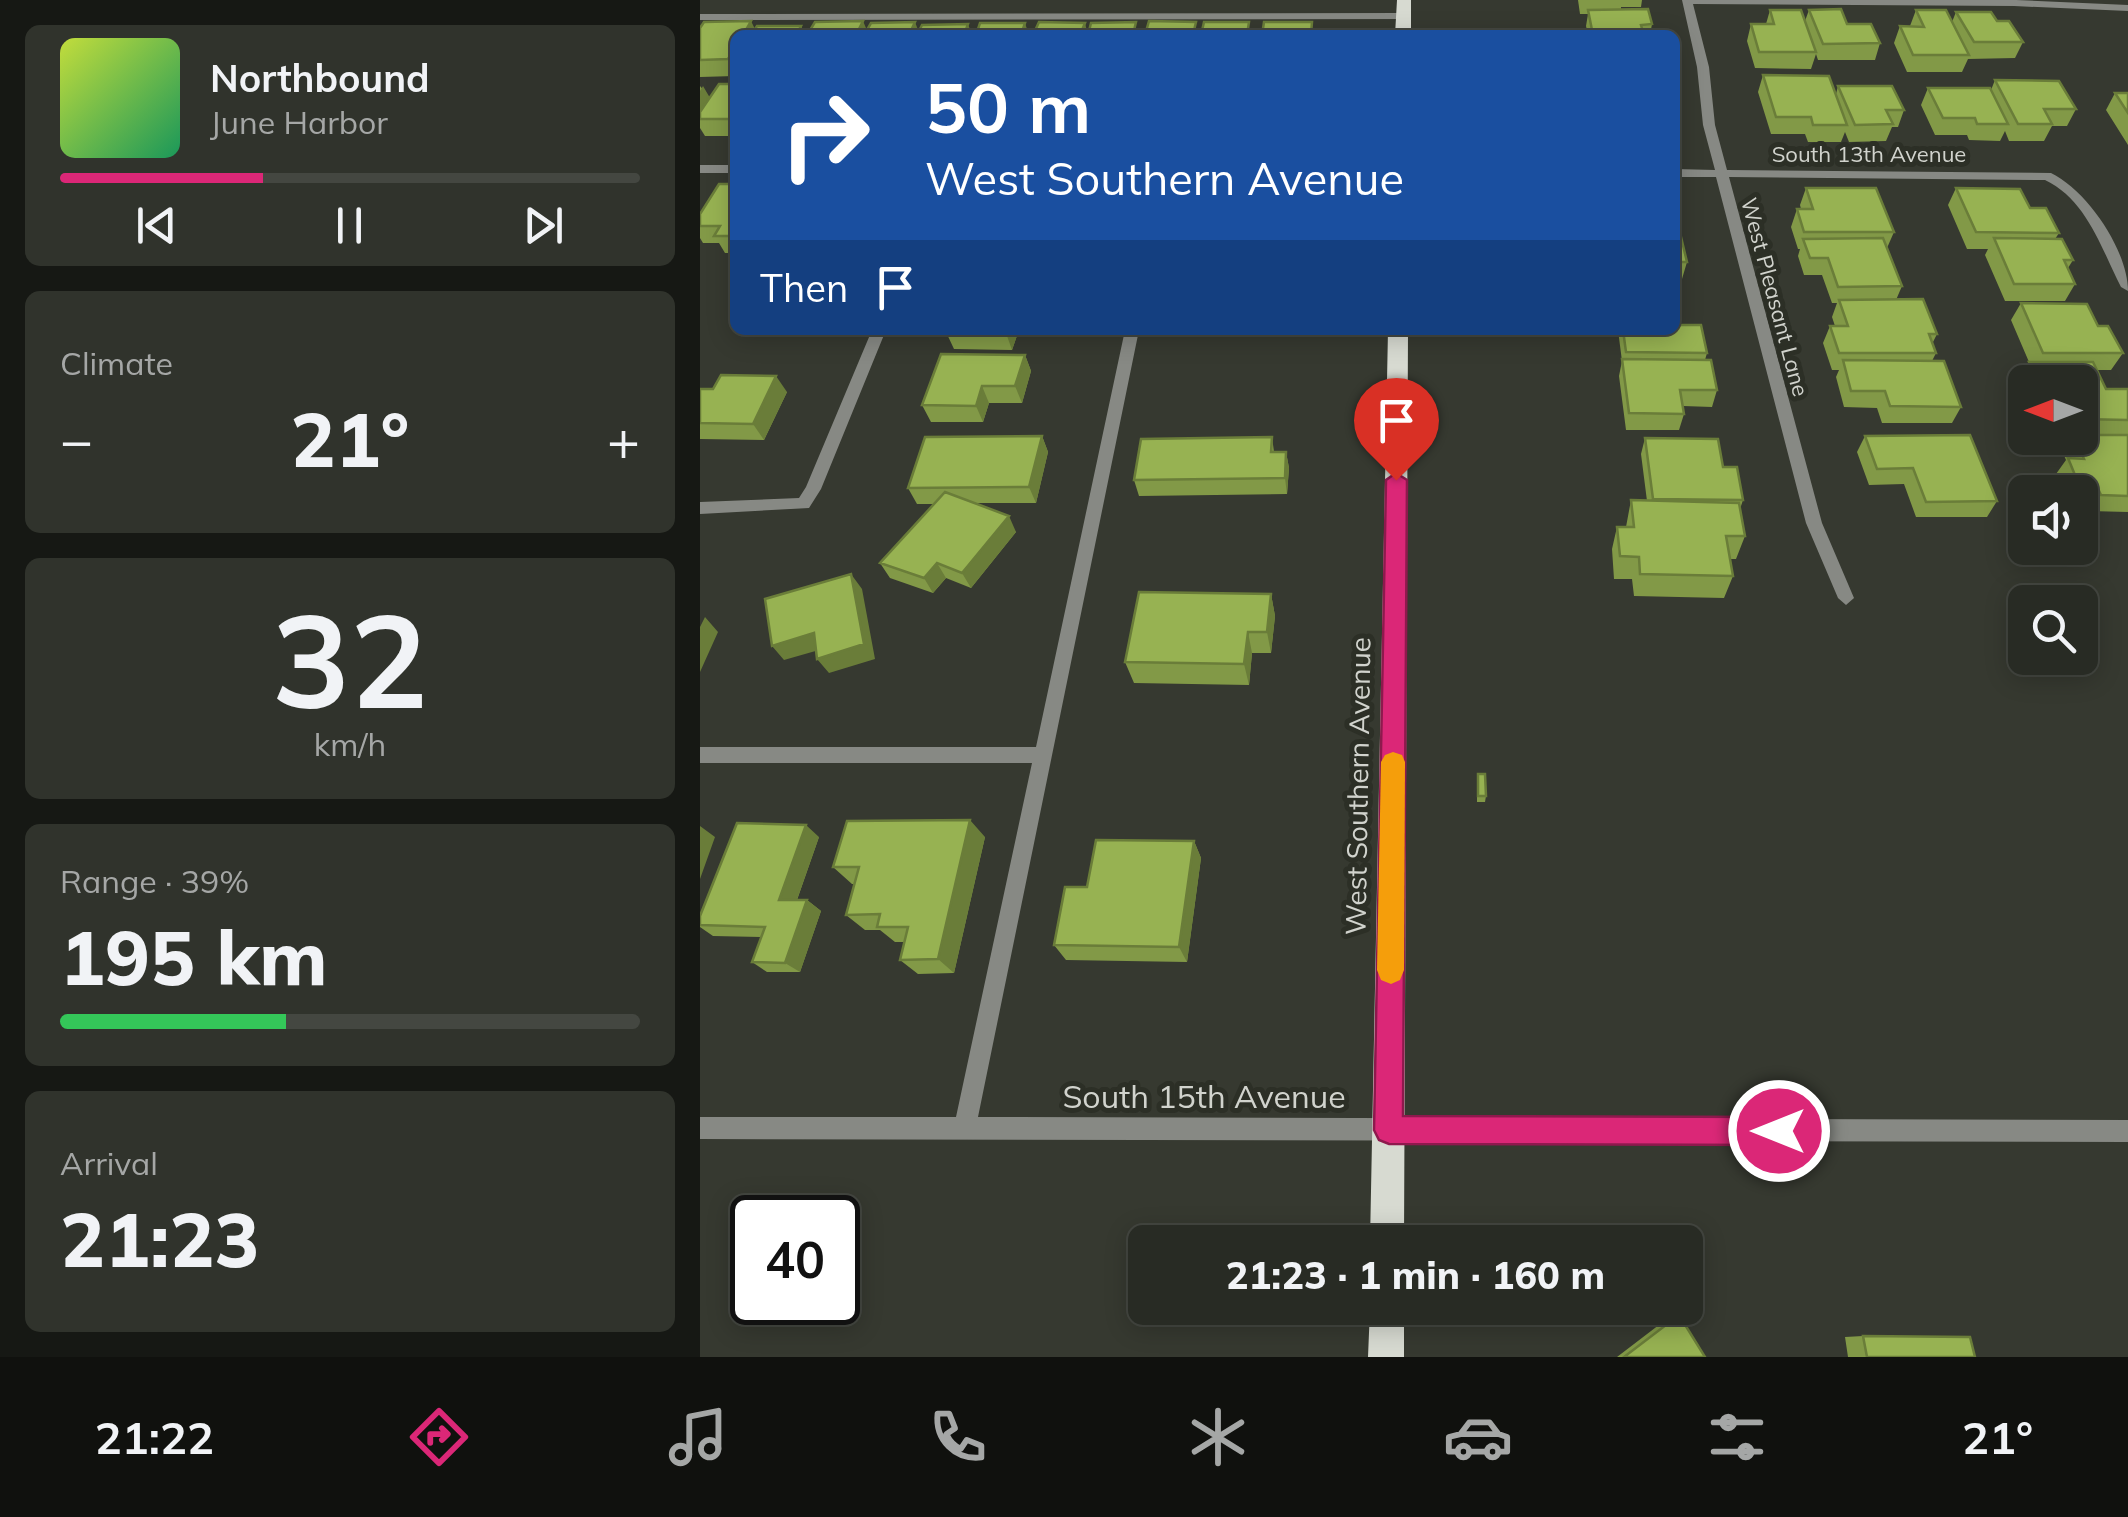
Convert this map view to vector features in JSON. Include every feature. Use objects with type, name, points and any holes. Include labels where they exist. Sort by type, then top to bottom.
[{"type":"main road","name":"West Southern Avenue","points":[[1388,1225],[1398,335]]},
{"type":"main road","points":[[1386,1357],[1387,1325]]},
{"type":"street","points":[[700,7],[705,0]]},
{"type":"street","points":[[1014,18],[1021,1]]},
{"type":"street","points":[[1688,1],[2013,2],[2128,8]]},
{"type":"street","name":"West Pleasant Lane","points":[[1688,1],[1704,67],[1709,126],[1814,523],[1846,598]]},
{"type":"street","points":[[700,17],[1014,18],[1404,8]]},
{"type":"street","points":[[700,169],[730,169]]},
{"type":"street","name":"South 13th Avenue","points":[[1680,173],[2029,173],[2063,182],[2077,196],[2128,286]]},
{"type":"street","points":[[700,508],[802,504],[813,489],[877,335]]},
{"type":"street","points":[[965,1129],[1131,335]]},
{"type":"street","points":[[700,756],[1042,756]]},
{"type":"street","name":"South 15th Avenue","points":[[700,1128],[2128,1131]]},
{"type":"building","points":[[1648,9],[1652,24],[1641,25],[1642,30],[1592,30],[1588,10]]},
{"type":"building","points":[[1841,9],[1847,24],[1871,24],[1880,43],[1823,44],[1809,10]]},
{"type":"building","points":[[1770,10],[1801,10],[1816,52],[1759,52],[1751,24],[1774,24]]},
{"type":"building","points":[[1916,10],[1946,10],[1969,55],[1913,55],[1900,26],[1924,27]]},
{"type":"building","points":[[1956,12],[1991,12],[1997,21],[2009,21],[2023,42],[1974,42]]},
{"type":"building","points":[[751,21],[746,30],[730,30],[728,59],[700,60],[700,28],[704,22]]},
{"type":"building","points":[[863,21],[858,30],[810,30],[815,22]]},
{"type":"building","points":[[1149,21],[1196,22],[1194,30],[1146,30]]},
{"type":"building","points":[[915,22],[911,30],[867,30],[871,23]]},
{"type":"building","points":[[1039,22],[1085,23],[1082,30],[1035,30]]},
{"type":"building","points":[[1136,22],[1134,30],[1089,30],[1091,23]]},
{"type":"building","points":[[1204,22],[1249,22],[1248,30],[1202,30]]},
{"type":"building","points":[[1264,22],[1312,22],[1311,30],[1263,30]]},
{"type":"building","points":[[980,23],[1025,23],[1023,30],[978,30]]},
{"type":"building","points":[[968,24],[966,30],[920,30],[922,25]]},
{"type":"building","points":[[757,26],[801,26],[799,30],[754,30]]},
{"type":"building","points":[[1763,75],[1829,76],[1847,125],[1813,125],[1811,117],[1776,117]]},
{"type":"building","points":[[1995,80],[2059,81],[2076,109],[2044,109],[2052,124],[2018,124]]},
{"type":"building","points":[[719,84],[730,84],[730,119],[700,119],[700,112]]},
{"type":"building","points":[[1838,86],[1892,86],[1904,110],[1886,110],[1893,124],[1855,125]]},
{"type":"building","points":[[1928,88],[1990,88],[2008,124],[1943,118]]},
{"type":"building","points":[[2115,93],[2128,93],[2128,113]]},
{"type":"building","points":[[719,184],[730,184],[730,236],[714,236],[720,226],[700,226],[700,214]]},
{"type":"building","points":[[1806,188],[1876,188],[1894,232],[1804,232],[1797,209],[1813,209]]},
{"type":"building","points":[[1956,188],[2020,189],[2030,208],[2046,208],[2059,233],[1976,232]]},
{"type":"building","points":[[1680,237],[1681,237],[1687,262],[1680,262]]},
{"type":"building","points":[[1883,238],[1902,286],[1838,287],[1828,258],[1810,258],[1803,239]]},
{"type":"building","points":[[1994,238],[2062,239],[2073,260],[2064,260],[2075,284],[2014,284]]},
{"type":"building","points":[[1923,299],[1937,334],[1929,334],[1936,353],[1839,353],[1830,326],[1848,326],[1839,300]]},
{"type":"building","points":[[2021,303],[2087,304],[2098,326],[2108,326],[2123,353],[2043,353]]},
{"type":"building","points":[[1680,325],[1701,325],[1707,353],[1626,352],[1624,335],[1680,335]]},
{"type":"building","points":[[941,354],[1025,355],[1015,386],[982,386],[976,406],[922,405]]},
{"type":"building","points":[[1622,359],[1711,360],[1717,390],[1680,390],[1684,414],[1629,413]]},
{"type":"building","points":[[1843,360],[1944,361],[1961,407],[1890,406],[1885,391],[1851,391]]},
{"type":"building","points":[[2029,362],[2094,365],[2030,365]]},
{"type":"building","points":[[2098,372],[2106,389],[2128,389],[2128,420],[2098,419]]},
{"type":"building","points":[[721,375],[776,376],[753,424],[700,423],[700,389],[713,389]]},
{"type":"building","points":[[1970,435],[1997,501],[1926,502],[1913,468],[1877,469],[1865,436]]},
{"type":"building","points":[[2098,435],[2128,435],[2128,496],[2101,495],[2098,475],[2075,475],[2068,458],[2084,459],[2082,455],[2098,455]]},
{"type":"building","points":[[1042,436],[1029,487],[908,488],[925,437]]},
{"type":"building","points":[[1272,437],[1271,452],[1286,452],[1285,478],[1134,480],[1141,439]]},
{"type":"building","points":[[1645,438],[1718,439],[1723,467],[1737,467],[1743,500],[1653,499]]},
{"type":"building","points":[[945,492],[1009,516],[962,573],[937,563],[924,578],[880,563]]},
{"type":"building","points":[[1631,500],[1739,503],[1745,536],[1726,536],[1733,576],[1640,574],[1639,557],[1620,556],[1617,527],[1634,527]]},
{"type":"building","points":[[851,574],[864,644],[817,659],[814,633],[772,646],[765,599]]},
{"type":"building","points":[[1139,592],[1271,594],[1267,632],[1248,632],[1244,664],[1125,662]]},
{"type":"building","points":[[1478,774],[1485,774],[1486,796],[1478,796]]},
{"type":"building","points":[[970,820],[938,959],[900,960],[908,927],[877,927],[880,914],[846,915],[859,867],[833,867],[847,821]]},
{"type":"building","points":[[737,823],[806,825],[779,900],[807,900],[785,963],[752,962],[765,927],[700,925],[700,916]]},
{"type":"building","points":[[1096,840],[1194,841],[1179,947],[1054,945],[1065,887],[1087,887]]},
{"type":"building","points":[[1666,1325],[1685,1325],[1705,1357],[1624,1357]]},
{"type":"building","points":[[1863,1336],[1970,1337],[1975,1357],[1867,1357]]},
{"type":"slow traffic","points":[[1391,970],[1393,762]]},
{"type":"route","points":[[1396,480],[1389,1130],[1779,1131]]}]
